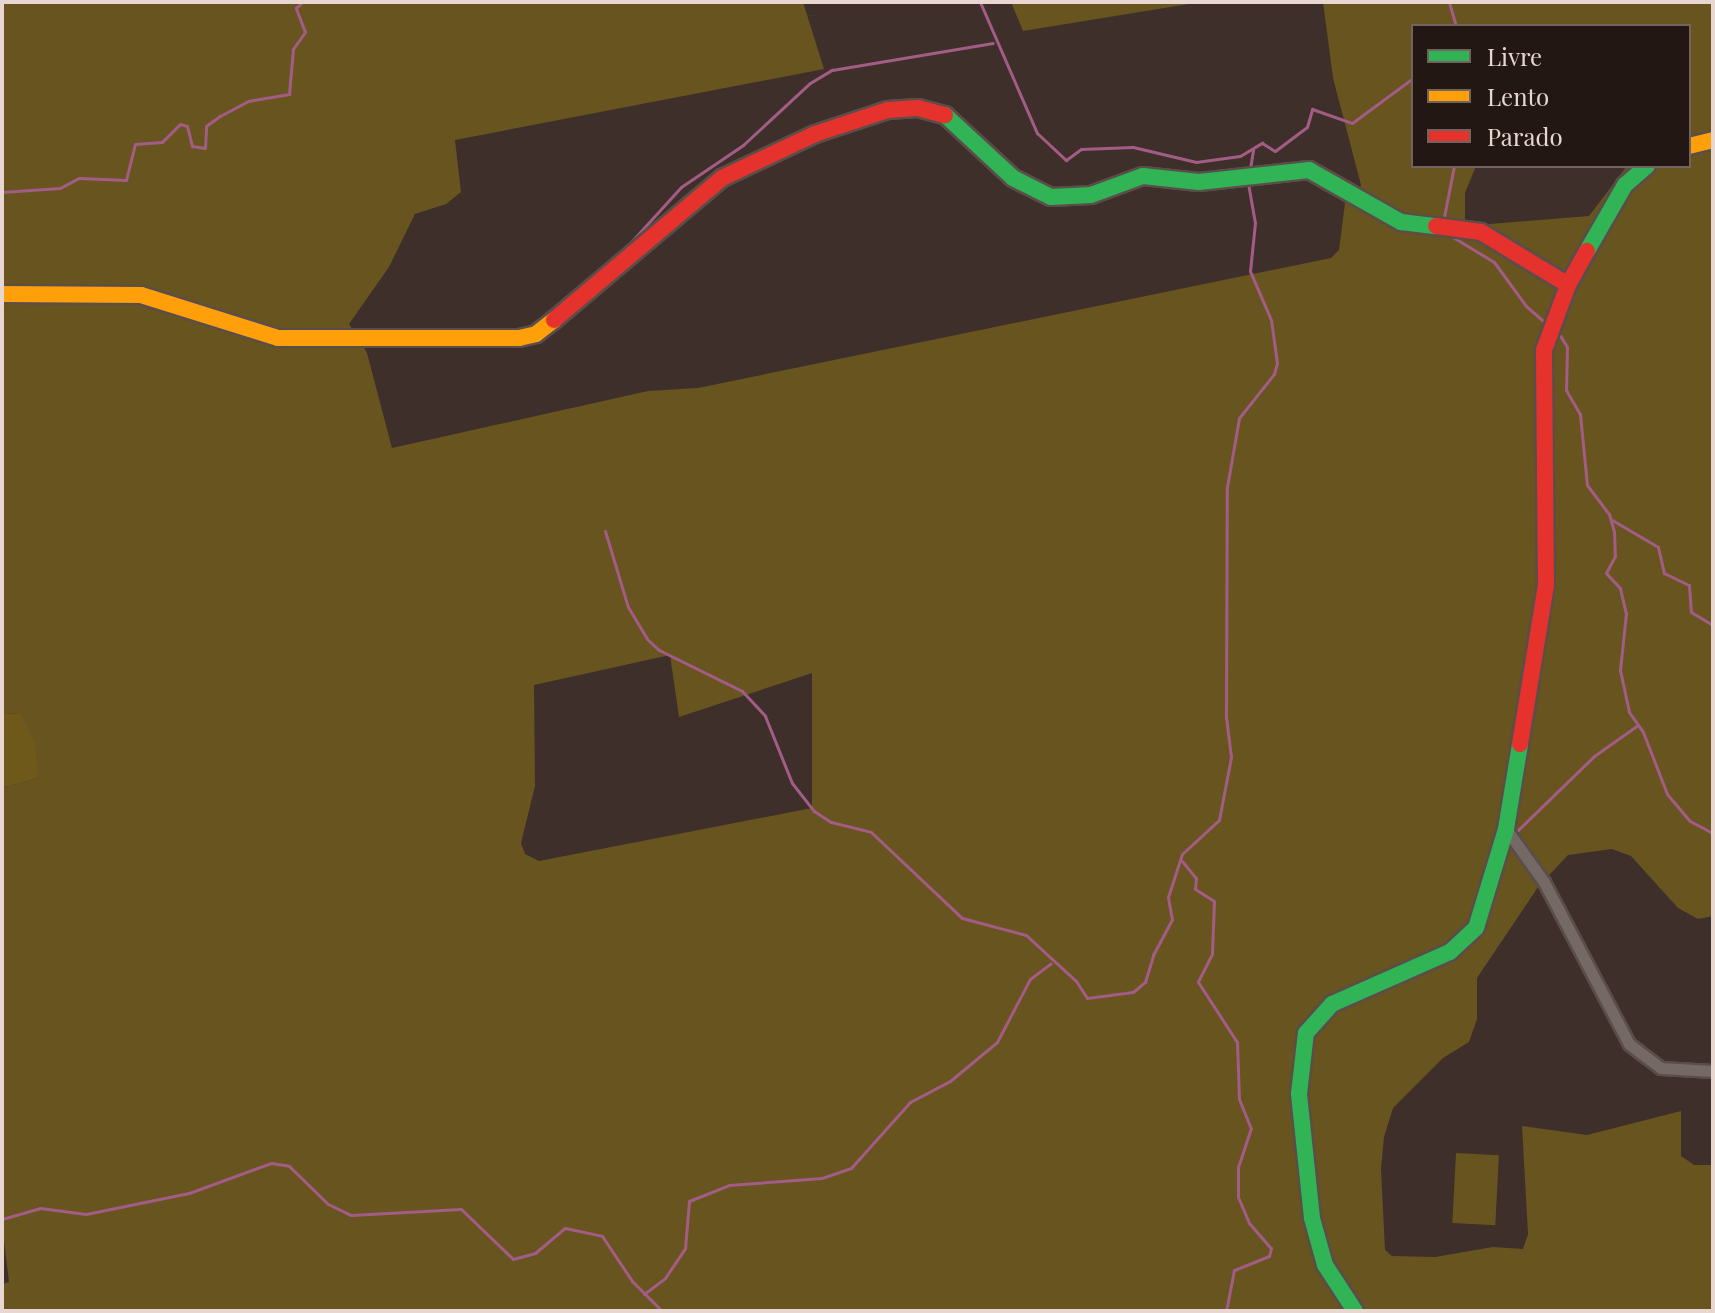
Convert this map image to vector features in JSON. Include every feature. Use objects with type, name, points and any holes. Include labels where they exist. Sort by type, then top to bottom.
[{"type":"street","points":[[2,294],[141,295],[278,338],[519,338],[536,334],[613,274],[722,178],[815,134],[888,110],[918,108],[952,117],[1013,178],[1051,197],[1091,195],[1143,176],[1199,182],[1309,170],[1401,222],[1481,232],[1568,285]]},
{"type":"street","points":[[1691,146],[1713,140]]},
{"type":"street","points":[[1355,1311],[1325,1265],[1312,1218],[1299,1094],[1306,1033],[1332,1004],[1465,941],[1476,928],[1496,875],[1506,829],[1549,559],[1541,367],[1568,285],[1625,185],[1645,168]]},
{"type":"street","points":[[1506,829],[1544,882],[1629,1044],[1661,1068],[1713,1071]]},
{"type":"shaded area","points":[[2,2],[803,2],[824,69],[455,140],[461,192],[446,204],[415,214],[389,267],[349,324],[367,353],[392,448],[648,391],[698,388],[1331,258],[1339,250],[1345,203],[1356,199],[1361,185],[1333,78],[1323,2],[1713,2],[1713,916],[1698,919],[1678,908],[1631,856],[1612,849],[1568,855],[1538,887],[1477,978],[1477,1019],[1469,1042],[1443,1058],[1393,1108],[1384,1137],[1381,1169],[1385,1250],[1392,1256],[1435,1257],[1493,1247],[1523,1249],[1528,1234],[1522,1126],[1587,1135],[1681,1111],[1681,1156],[1694,1165],[1713,1165],[1713,1311],[2,1311],[2,1284],[9,1282],[2,1224],[2,788],[39,778],[21,713],[2,714]],"holes":[[[670,655],[679,717],[812,673],[812,808],[539,861],[525,854],[521,843],[535,786],[534,685]]]},
{"type":"shaded area","points":[[1011,2],[1201,2],[1023,31]]},
{"type":"shaded area","points":[[21,713],[35,744],[39,778],[2,788],[2,714]]},
{"type":"shaded area","points":[[1456,1153],[1499,1155],[1495,1225],[1452,1223]]},
{"type":"waterway","points":[[2,192],[60,188],[79,178],[126,180],[135,144],[162,142],[180,124],[187,126],[192,146],[205,148],[206,126],[220,116],[248,101],[289,94],[293,49],[305,32],[296,8],[302,2]]},
{"type":"waterway","points":[[980,2],[1037,133],[1066,160],[1081,149],[1133,147],[1196,162],[1240,156],[1262,143],[1275,151],[1307,127],[1312,109],[1352,123],[1411,79]]},
{"type":"waterway","points":[[1449,2],[1455,24]]},
{"type":"waterway","points":[[611,264],[681,187],[743,145],[810,83],[832,70],[993,43]]},
{"type":"waterway","points":[[1250,169],[1253,149]]},
{"type":"waterway","points":[[1443,222],[1454,168]]},
{"type":"waterway","points":[[605,531],[628,607],[647,639],[659,650],[742,691],[765,716],[792,783],[814,811],[831,822],[871,832],[962,918],[1026,935],[1076,981],[1087,998],[1133,992],[1145,982],[1153,955],[1172,920],[1168,897],[1182,854],[1219,820],[1231,757],[1226,717],[1227,487],[1239,418],[1274,374],[1277,363],[1271,320],[1250,271],[1255,223],[1248,184]]},
{"type":"waterway","points":[[1446,233],[1494,262],[1526,306],[1548,325]]},
{"type":"waterway","points":[[1558,332],[1567,347],[1566,390],[1580,414],[1587,485],[1609,514],[1614,531],[1615,556],[1606,573],[1620,588],[1626,613],[1620,670],[1629,712],[1643,732],[1667,794],[1690,821],[1713,833]]},
{"type":"waterway","points":[[1612,520],[1658,547],[1664,573],[1689,585],[1691,612],[1713,625]]},
{"type":"waterway","points":[[1518,830],[1594,756],[1638,725]]},
{"type":"waterway","points":[[1182,861],[1196,878],[1195,889],[1214,901],[1212,954],[1198,982],[1237,1042],[1239,1099],[1251,1128],[1238,1167],[1238,1197],[1249,1223],[1271,1248],[1269,1256],[1234,1270],[1226,1311]]},
{"type":"waterway","points":[[644,1294],[665,1278],[685,1248],[689,1201],[729,1185],[822,1178],[851,1168],[910,1102],[950,1081],[997,1042],[1030,979],[1051,963]]},
{"type":"waterway","points":[[2,1219],[40,1208],[86,1214],[189,1193],[271,1163],[289,1166],[328,1204],[351,1215],[461,1209],[513,1259],[535,1253],[565,1228],[602,1236],[632,1281],[662,1311]]},
{"type":"waterway","points":[[1275,1311],[1289,1311]]},
{"type":"traffic: fast","points":[[945,115],[1013,178],[1051,197],[1091,195],[1143,176],[1199,182],[1309,170],[1401,222],[1436,226]]},
{"type":"traffic: fast","points":[[1587,251],[1625,185],[1645,168]]},
{"type":"traffic: fast","points":[[1355,1311],[1325,1265],[1312,1218],[1299,1094],[1306,1033],[1332,1004],[1450,952],[1476,928],[1506,829],[1520,744]]},
{"type":"traffic: slow","points":[[1691,146],[1713,140]]},
{"type":"traffic: slow","points":[[2,294],[141,295],[278,338],[519,338],[536,334],[554,320]]},
{"type":"traffic: jam","points":[[554,320],[722,178],[815,134],[888,110],[918,108],[945,115]]},
{"type":"traffic: jam","points":[[1436,226],[1481,232],[1568,285]]},
{"type":"traffic: jam","points":[[1520,744],[1546,586],[1544,350],[1568,285],[1587,251]]}]
